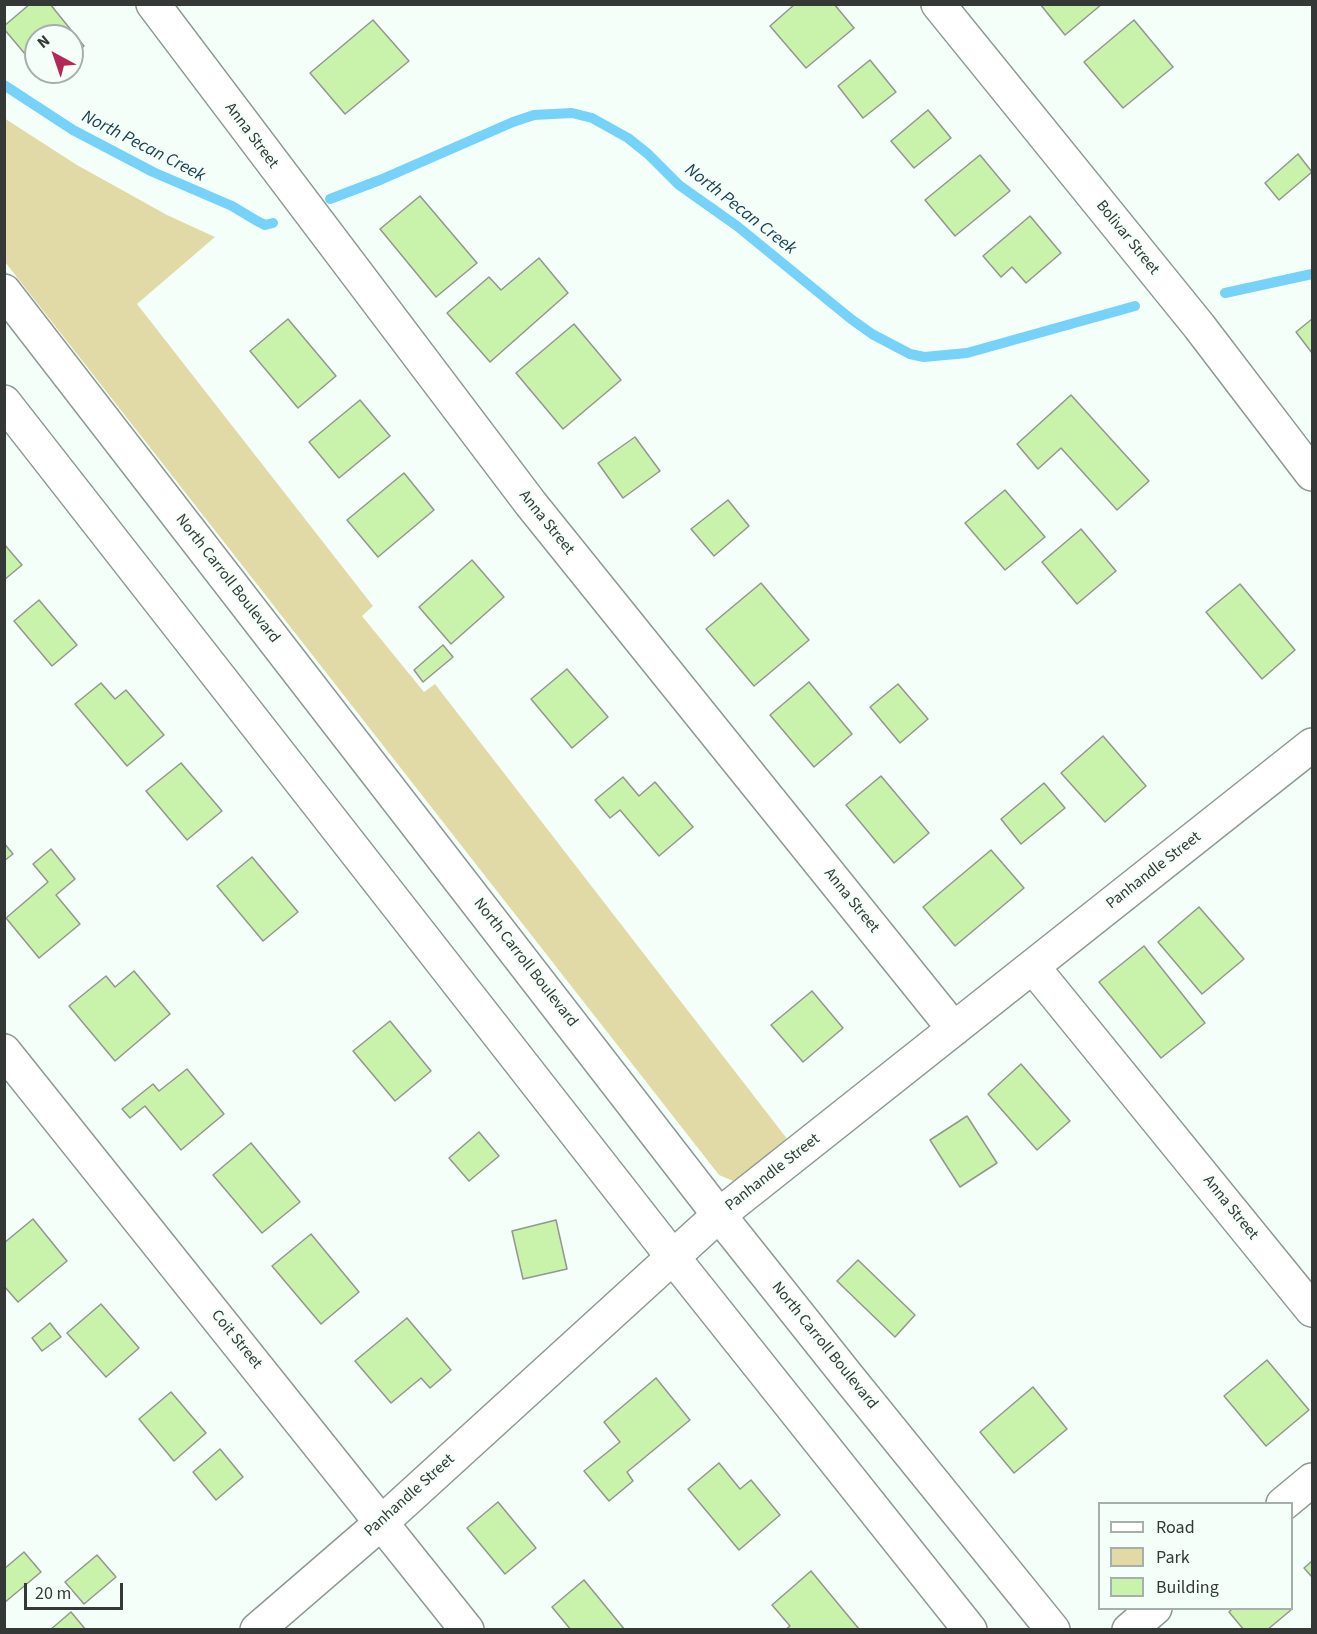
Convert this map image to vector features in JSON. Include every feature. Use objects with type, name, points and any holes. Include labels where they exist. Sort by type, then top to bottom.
[{"type":"street","name":"Anna Street","points":[[153,4],[531,504],[954,1029]]},
{"type":"street","name":"Bolivar Street","points":[[938,4],[1199,326],[1312,474]]},
{"type":"street","name":"North Carroll Boulevard","points":[[4,291],[719,1215],[1053,1629]]},
{"type":"street","points":[[4,402],[672,1256],[970,1629]]},
{"type":"street","name":"Panhandle Street","points":[[258,1629],[381,1523],[719,1215],[1312,746]]},
{"type":"street","name":"Anna Street","points":[[1033,967],[1312,1310]]},
{"type":"street","name":"Coit Street","points":[[4,1051],[467,1629]]},
{"type":"street","points":[[1284,1502],[1312,1480]]},
{"type":"street","points":[[1129,1629],[1153,1610]]},
{"type":"green space","points":[[4,118],[77,165],[167,215],[215,237],[137,304],[373,606],[362,616],[424,692],[435,684],[788,1140],[745,1176],[733,1181],[719,1175],[5,262]]},
{"type":"building","points":[[30,4],[50,4],[66,24],[24,24],[24,53],[4,26]]},
{"type":"building","points":[[795,4],[834,4],[854,28],[806,68],[770,26]]},
{"type":"building","points":[[1040,4],[1102,4],[1065,35]]},
{"type":"building","points":[[373,20],[409,61],[345,114],[310,73]]},
{"type":"building","points":[[1134,20],[1173,67],[1123,108],[1084,62]]},
{"type":"building","points":[[870,60],[896,92],[863,118],[838,86]]},
{"type":"building","points":[[928,110],[951,138],[914,168],[891,141]]},
{"type":"building","points":[[1298,154],[1312,172],[1279,200],[1265,183]]},
{"type":"building","points":[[980,155],[1010,191],[955,236],[925,200]]},
{"type":"building","points":[[420,196],[477,263],[436,297],[380,229]]},
{"type":"building","points":[[1030,216],[1061,253],[1026,283],[1012,267],[1001,277],[983,256]]},
{"type":"building","points":[[539,258],[568,293],[490,362],[447,313],[489,277],[501,290]]},
{"type":"building","points":[[288,319],[336,376],[298,408],[250,351]]},
{"type":"building","points":[[1312,319],[1312,353],[1296,332]]},
{"type":"building","points":[[574,324],[621,380],[563,429],[516,373]]},
{"type":"building","points":[[1071,395],[1149,481],[1117,510],[1061,448],[1038,469],[1017,444]]},
{"type":"building","points":[[360,400],[390,436],[339,478],[309,442]]},
{"type":"building","points":[[635,437],[660,471],[623,498],[598,463]]},
{"type":"building","points":[[404,473],[434,510],[378,557],[347,520]]},
{"type":"building","points":[[1005,490],[1045,537],[1005,570],[965,523]]},
{"type":"building","points":[[728,500],[749,526],[714,556],[691,529]]},
{"type":"building","points":[[1081,529],[1116,571],[1077,604],[1042,562]]},
{"type":"building","points":[[4,544],[22,565],[4,580]]},
{"type":"building","points":[[472,560],[504,597],[451,644],[419,607]]},
{"type":"building","points":[[761,583],[809,640],[754,686],[706,629]]},
{"type":"building","points":[[1240,584],[1295,650],[1262,679],[1206,612]]},
{"type":"building","points":[[39,600],[77,645],[52,666],[14,621]]},
{"type":"building","points":[[443,645],[453,657],[423,682],[414,670]]},
{"type":"building","points":[[567,669],[608,717],[572,748],[531,699]]},
{"type":"building","points":[[809,682],[852,734],[814,767],[770,715]]},
{"type":"building","points":[[101,683],[115,699],[126,690],[164,735],[127,766],[75,704]]},
{"type":"building","points":[[898,684],[928,719],[900,743],[870,707]]},
{"type":"building","points":[[1103,736],[1146,786],[1105,822],[1061,773]]},
{"type":"building","points":[[181,763],[222,811],[187,840],[146,791]]},
{"type":"building","points":[[881,776],[929,833],[894,863],[846,805]]},
{"type":"building","points":[[623,777],[639,796],[655,782],[693,827],[659,856],[620,810],[610,818],[595,800]]},
{"type":"building","points":[[1044,783],[1065,808],[1021,844],[1001,819]]},
{"type":"building","points":[[4,843],[13,854],[4,861]]},
{"type":"building","points":[[51,849],[75,879],[56,895],[80,924],[39,958],[6,918],[48,882],[33,864]]},
{"type":"building","points":[[991,850],[1024,888],[955,946],[923,907]]},
{"type":"building","points":[[252,857],[298,912],[263,941],[217,886]]},
{"type":"building","points":[[1199,907],[1244,959],[1202,994],[1158,942]]},
{"type":"building","points":[[1144,946],[1205,1023],[1161,1058],[1099,982]]},
{"type":"building","points":[[134,971],[170,1014],[115,1061],[69,1006],[106,976],[115,987]]},
{"type":"building","points":[[812,991],[843,1028],[803,1062],[771,1025]]},
{"type":"building","points":[[390,1021],[431,1071],[395,1101],[353,1051]]},
{"type":"building","points":[[1021,1064],[1070,1121],[1037,1150],[988,1094]]},
{"type":"building","points":[[187,1069],[224,1114],[181,1150],[145,1106],[130,1118],[122,1109],[153,1084],[159,1091]]},
{"type":"building","points":[[967,1116],[997,1163],[960,1187],[930,1140]]},
{"type":"building","points":[[479,1132],[499,1156],[469,1181],[449,1158]]},
{"type":"building","points":[[251,1143],[300,1202],[262,1233],[213,1175]]},
{"type":"building","points":[[33,1219],[67,1261],[18,1302],[4,1286],[4,1243]]},
{"type":"building","points":[[556,1220],[567,1269],[523,1279],[512,1231]]},
{"type":"building","points":[[311,1234],[359,1292],[321,1324],[272,1266]]},
{"type":"building","points":[[858,1260],[915,1315],[895,1337],[837,1281]]},
{"type":"building","points":[[101,1304],[139,1348],[106,1377],[67,1333]]},
{"type":"building","points":[[407,1318],[451,1370],[430,1388],[421,1378],[391,1403],[355,1361]]},
{"type":"building","points":[[50,1323],[61,1337],[42,1351],[32,1338]]},
{"type":"building","points":[[1267,1360],[1309,1410],[1266,1446],[1224,1396]]},
{"type":"building","points":[[656,1378],[690,1420],[627,1472],[633,1481],[609,1501],[584,1471],[620,1442],[604,1422]]},
{"type":"building","points":[[1033,1387],[1067,1429],[1014,1473],[980,1432]]},
{"type":"building","points":[[171,1392],[206,1433],[174,1461],[139,1419]]},
{"type":"building","points":[[220,1449],[243,1477],[216,1500],[193,1472]]},
{"type":"building","points":[[719,1463],[740,1489],[751,1480],[780,1515],[739,1550],[688,1489]]},
{"type":"building","points":[[498,1502],[536,1548],[505,1574],[467,1528]]},
{"type":"building","points":[[24,1552],[41,1572],[4,1603],[4,1569]]},
{"type":"building","points":[[97,1555],[116,1577],[84,1604],[65,1582]]},
{"type":"building","points":[[1312,1561],[1312,1577],[1304,1568]]},
{"type":"building","points":[[811,1571],[858,1630],[785,1630],[790,1626],[772,1605]]},
{"type":"building","points":[[584,1580],[625,1630],[571,1630],[552,1607]]},
{"type":"building","points":[[1231,1610],[1291,1610],[1267,1630],[1244,1630],[1229,1612]]},
{"type":"building","points":[[71,1612],[86,1630],[50,1630]]},
{"type":"waterway","name":"North Pecan Creek","points":[[4,85],[73,130],[153,172],[232,206],[265,225],[273,223]]},
{"type":"waterway","name":"North Pecan Creek","points":[[330,199],[380,180],[513,122],[534,115],[572,113],[592,118],[628,138],[679,185],[737,226],[851,319],[872,334],[910,354],[924,357],[967,353],[1135,306]]},
{"type":"waterway","name":"North Pecan Creek","points":[[1225,293],[1312,274]]}]
